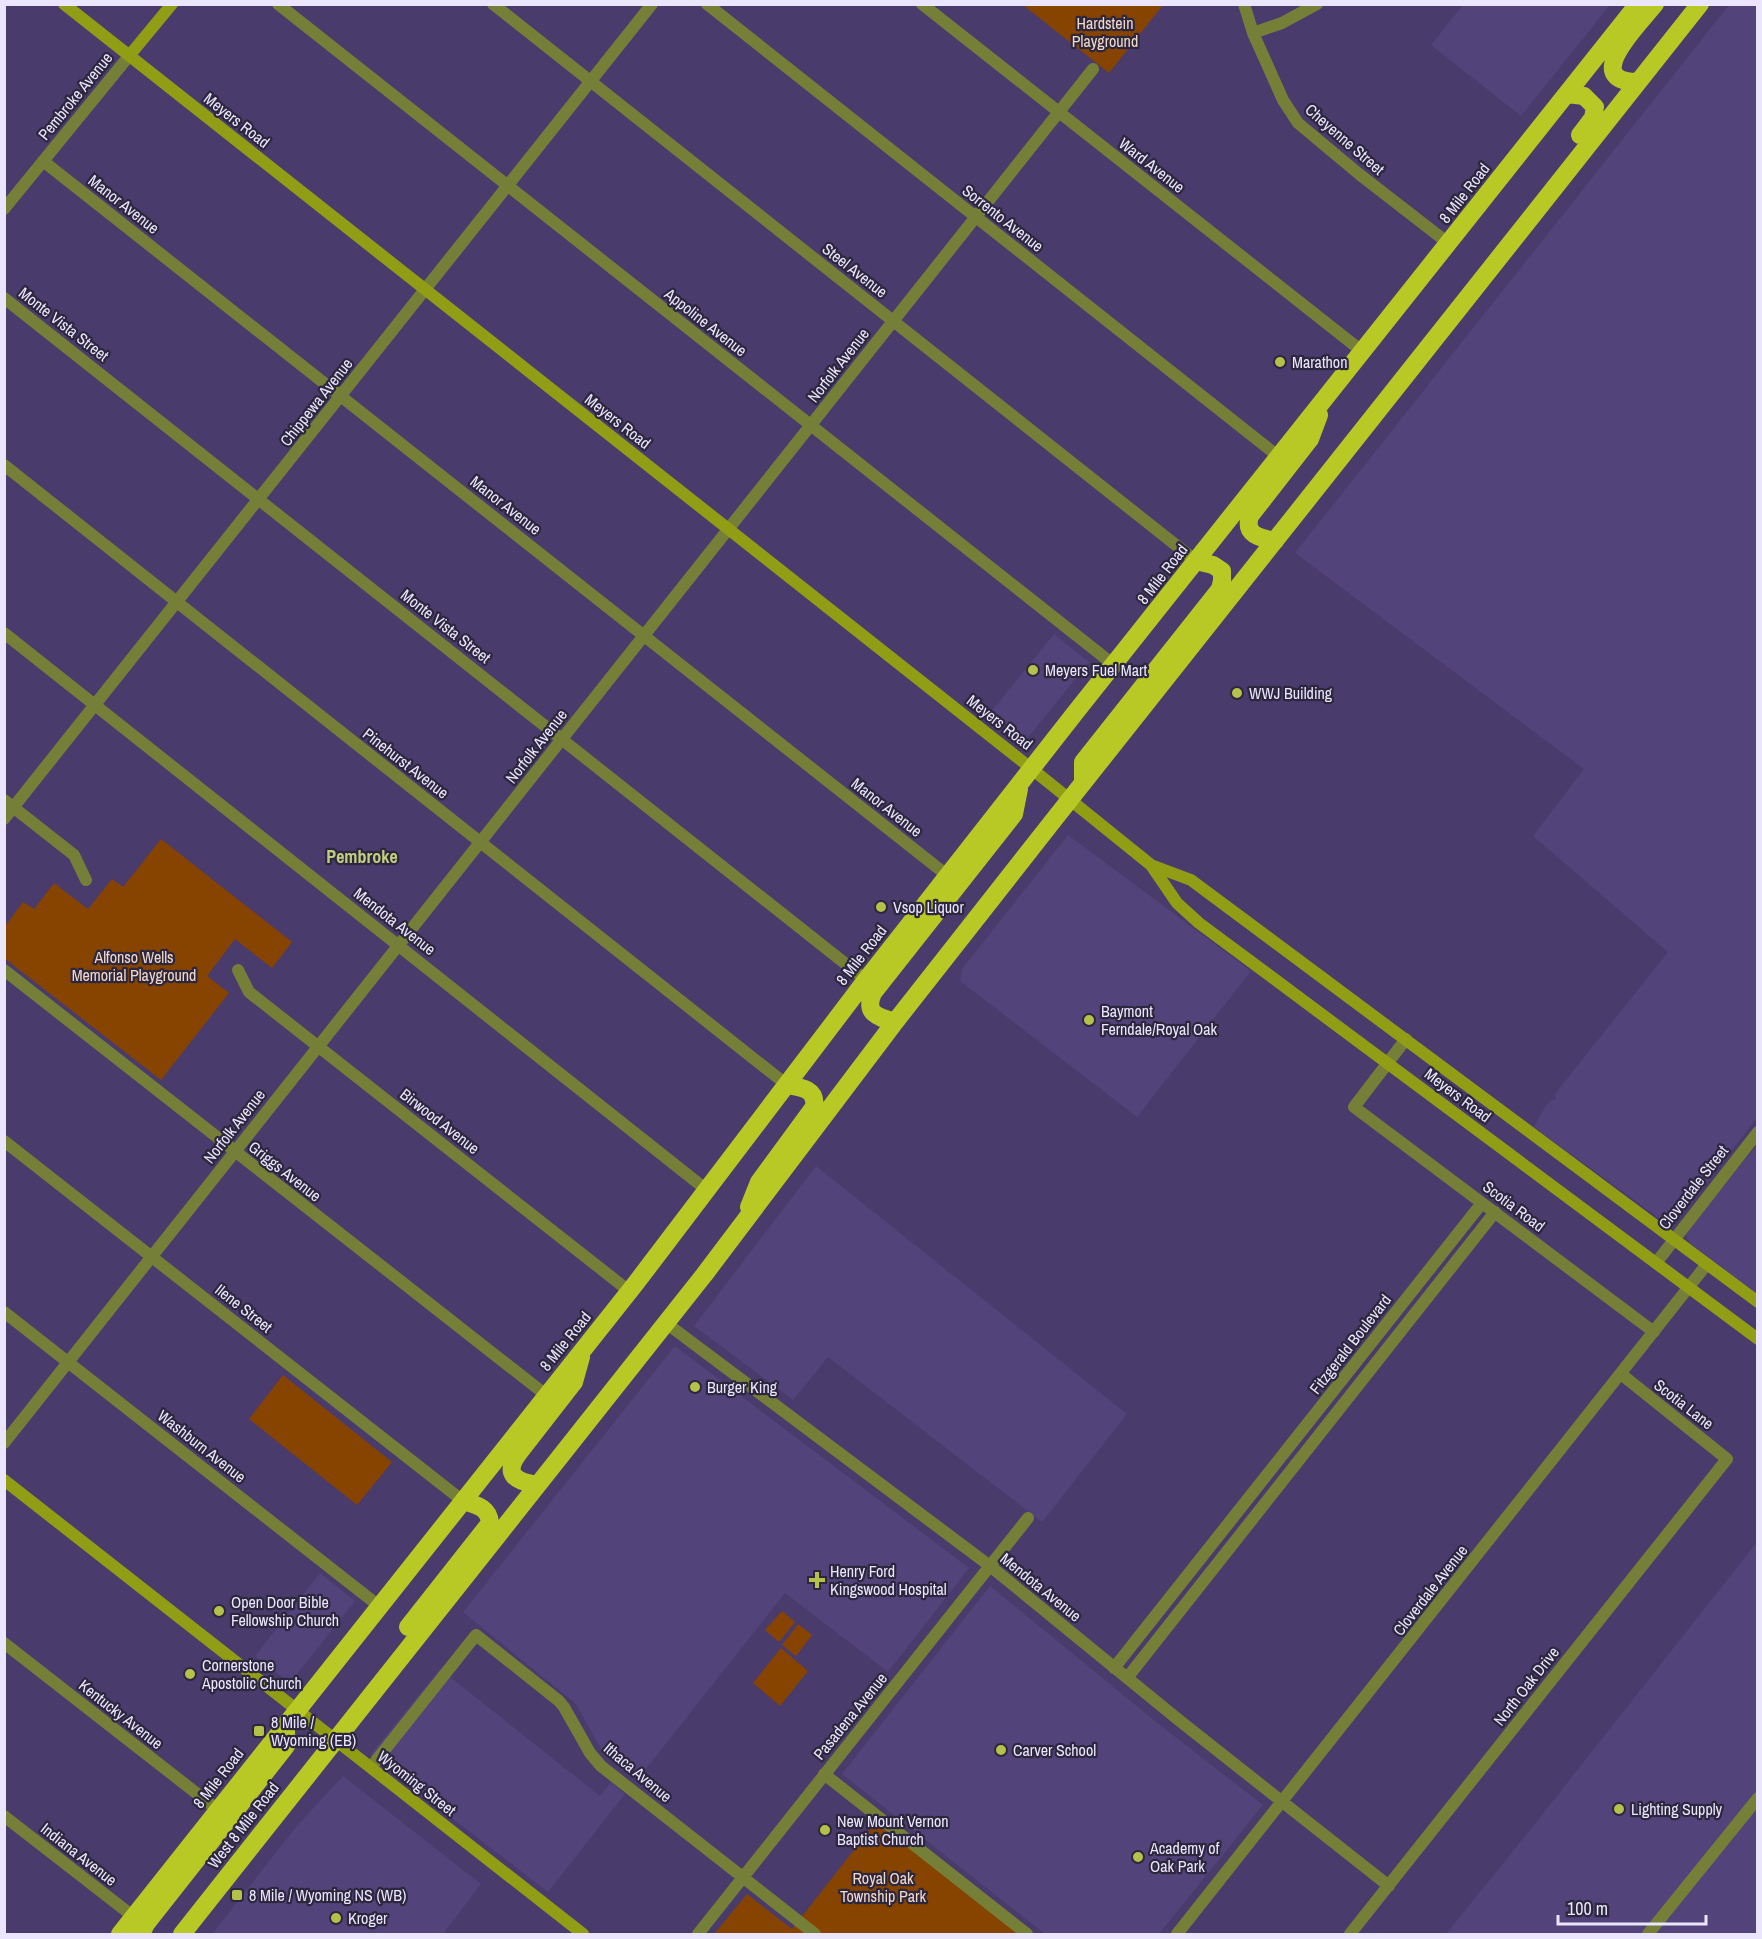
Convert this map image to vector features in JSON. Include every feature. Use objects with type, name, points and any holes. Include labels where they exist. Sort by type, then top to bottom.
[{"type":"highway","name":"8 Mile Road","points":[[120,1935],[708,1191],[866,980],[1020,784],[1638,4]]},
{"type":"highway","points":[[1638,82],[1624,82],[1618,78],[1612,71],[1612,63],[1617,52],[1655,4]]},
{"type":"highway","points":[[335,1740],[742,1226],[895,1022],[1069,800],[1700,4]]},
{"type":"highway","points":[[1502,253],[1522,208],[1595,114],[1595,107],[1590,100],[1584,96],[1567,94]]},
{"type":"highway","points":[[1275,541],[1258,537],[1252,533],[1248,524],[1250,516],[1310,440],[1323,402]]},
{"type":"highway","points":[[1083,783],[1083,762],[1220,589],[1223,578],[1221,571],[1213,564],[1196,561]]},
{"type":"highway","points":[[895,1022],[873,1013],[870,1002],[873,993],[1014,814],[1020,784]]},
{"type":"highway","points":[[742,1226],[759,1182],[814,1107],[815,1098],[811,1092],[787,1085]]},
{"type":"highway","points":[[537,1485],[520,1481],[512,1473],[511,1467],[518,1454],[574,1382],[583,1349]]},
{"type":"highway","points":[[384,1678],[386,1655],[490,1523],[488,1514],[483,1508],[463,1501]]},
{"type":"highway","points":[[141,1935],[146,1924],[285,1746],[286,1724]]},
{"type":"highway","name":"West 8 Mile Road","points":[[182,1935],[335,1740]]},
{"type":"street","name":"Meyers Road","points":[[64,4],[1032,769],[1150,865],[1176,903],[1199,923],[1758,1339]]},
{"type":"street","name":"Pembroke Avenue","points":[[4,209],[172,4]]},
{"type":"street","name":"Appoline Avenue","points":[[278,4],[1114,665]]},
{"type":"street","name":"Steel Avenue","points":[[493,4],[1196,561]]},
{"type":"street","name":"Chippewa Avenue","points":[[4,819],[9,804],[95,705],[260,500],[651,4]]},
{"type":"street","name":"Sorrento Avenue","points":[[707,4],[1279,457]]},
{"type":"street","name":"Ward Avenue","points":[[922,4],[1363,352]]},
{"type":"street","name":"Cheyenne Street","points":[[1244,4],[1253,33],[1287,108],[1304,129],[1448,243]]},
{"type":"street","points":[[1253,33],[1282,24],[1317,4]]},
{"type":"street","name":"Norfolk Avenue","points":[[4,1443],[1093,69]]},
{"type":"street","name":"Manor Avenue","points":[[43,161],[948,876]]},
{"type":"street","name":"Monte Vista Street","points":[[4,298],[866,980]]},
{"type":"street","name":"Pinehurst Avenue","points":[[4,465],[787,1085]]},
{"type":"street","name":"Mendota Avenue","points":[[4,633],[708,1191]]},
{"type":"street","points":[[9,804],[74,855],[86,880]]},
{"type":"street","name":"Meyers Road","points":[[1150,865],[1191,880],[1758,1302]]},
{"type":"street","name":"Griggs Avenue","points":[[4,970],[546,1395]]},
{"type":"street","name":"Birwood Avenue","points":[[238,970],[249,992],[629,1291]]},
{"type":"street","points":[[1389,1064],[1406,1039]]},
{"type":"street","name":"Scotia Road","points":[[1389,1064],[1354,1107],[1654,1332]]},
{"type":"street","name":"Cloverdale Street","points":[[1656,1263],[1758,1132]]},
{"type":"street","name":"Ilene Street","points":[[4,1142],[463,1501]]},
{"type":"street","name":"Fitzgerald Boulevard","points":[[1114,1668],[1482,1203]]},
{"type":"street","name":"Fitzgerald Boulevard","points":[[1127,1678],[1495,1212]]},
{"type":"street","name":"Cloverdale Avenue","points":[[1177,1935],[1707,1264]]},
{"type":"street","points":[[1419,1284],[1430,1293]]},
{"type":"street","name":"Washburn Avenue","points":[[4,1312],[379,1606]]},
{"type":"street","name":"Mendota Avenue","points":[[666,1323],[990,1566],[1114,1668],[1389,1886]]},
{"type":"street","name":"Scotia Lane","points":[[1621,1374],[1727,1459]]},
{"type":"street","points":[[1308,1424],[1320,1433]]},
{"type":"street","name":"North Oak Drive","points":[[1350,1935],[1727,1459]]},
{"type":"street","name":"Wyoming Street","points":[[4,1480],[583,1935]]},
{"type":"street","points":[[1249,1498],[1262,1507]]},
{"type":"street","name":"Pasadena Avenue","points":[[698,1935],[1028,1518]]},
{"type":"street","points":[[1190,1573],[1202,1582]]},
{"type":"street","name":"Ithaca Avenue","points":[[371,1767],[476,1635],[559,1701],[590,1753],[601,1766],[815,1935]]},
{"type":"street","name":"Kentucky Avenue","points":[[4,1643],[218,1810]]},
{"type":"street","points":[[824,1774],[1027,1935]]},
{"type":"street","points":[[1648,1935],[1758,1798]]},
{"type":"street","name":"Indiana Avenue","points":[[4,1816],[134,1917]]},
{"type":"shaded area","points":[[1463,5],[1610,5],[1521,116],[1431,45]]},
{"type":"shaded area","points":[[1729,5],[1758,5],[1757,1118],[1682,1213],[1667,1224],[1534,1127],[1550,1101],[1556,1099],[1555,1094],[1668,952],[1533,836],[1584,769],[1295,553]]},
{"type":"shaded area","points":[[1054,634],[1089,662],[1026,740],[991,712]]},
{"type":"shaded area","points":[[1068,835],[1251,971],[1137,1117],[960,981],[962,969]]},
{"type":"shaded area","points":[[1757,1145],[1757,1294],[1690,1243],[1686,1236],[1693,1224]]},
{"type":"shaded area","points":[[816,1166],[1127,1414],[1042,1522],[828,1357],[793,1400],[694,1326]]},
{"type":"shaded area","points":[[675,1346],[969,1568],[888,1672],[785,1593],[638,1779],[602,1751],[576,1704],[463,1612]]},
{"type":"shaded area","points":[[1757,1542],[1757,1934],[1446,1934],[1534,1825]]},
{"type":"shaded area","points":[[320,1573],[355,1601],[290,1683],[255,1656]]},
{"type":"shaded area","name":"Carver School","points":[[990,1586],[1160,1725],[1263,1805],[1159,1934],[1045,1934],[842,1774]]},
{"type":"shaded area","points":[[440,1669],[600,1796],[611,1782],[625,1794],[548,1892],[370,1755]]},
{"type":"shaded area","points":[[343,1776],[481,1884],[443,1934],[212,1934],[296,1827]]},
{"type":"green space","name":"Hardstein Playground","points":[[1023,5],[1163,5],[1109,73]]},
{"type":"green space","name":"Alfonso Wells Memorial Playground","points":[[161,839],[292,942],[272,968],[235,939],[207,976],[229,993],[161,1080],[4,958],[5,926],[23,902],[34,909],[54,883],[88,909],[112,879],[123,887]]},
{"type":"green space","points":[[283,1375],[392,1462],[357,1505],[249,1419]]},
{"type":"green space","points":[[782,1611],[795,1622],[779,1642],[765,1630]]},
{"type":"green space","points":[[798,1624],[812,1635],[796,1656],[782,1645]]},
{"type":"green space","points":[[781,1648],[808,1671],[780,1706],[753,1683]]},
{"type":"green space","name":"Royal Oak Township Park","points":[[876,1822],[1018,1934],[714,1934],[747,1894],[792,1929]]},
{"type":"place","name":"Marathon","points":[[1280,362]]},
{"type":"place","name":"Meyers Fuel Mart","points":[[1033,670]]},
{"type":"place","name":"WWJ Building","points":[[1237,693]]},
{"type":"place","name":"Vsop Liquor","points":[[881,907]]},
{"type":"place","name":"Baymont Ferndale/Royal Oak","points":[[1089,1020]]},
{"type":"place","name":"Burger King","points":[[695,1387]]},
{"type":"place","name":"Henry Ford Kingswood Hospital","points":[[817,1580]]},
{"type":"place","name":"Open Door Bible Fellowship Church","points":[[219,1611]]},
{"type":"place","name":"Cornerstone Apostolic Church","points":[[190,1674]]},
{"type":"place","name":"8 Mile / Wyoming (EB)","points":[[259,1731]]},
{"type":"place","name":"Carver School","points":[[1001,1750]]},
{"type":"place","name":"Lighting Supply","points":[[1619,1809]]},
{"type":"place","name":"New Mount Vernon Baptist Church","points":[[825,1830]]},
{"type":"place","name":"Academy of Oak Park","points":[[1138,1857]]},
{"type":"place","name":"8 Mile / Wyoming NS (WB)","points":[[237,1895]]},
{"type":"place","name":"Kroger","points":[[336,1918]]},
{"type":"district","name":"Pembroke","points":[[362,856]]}]
